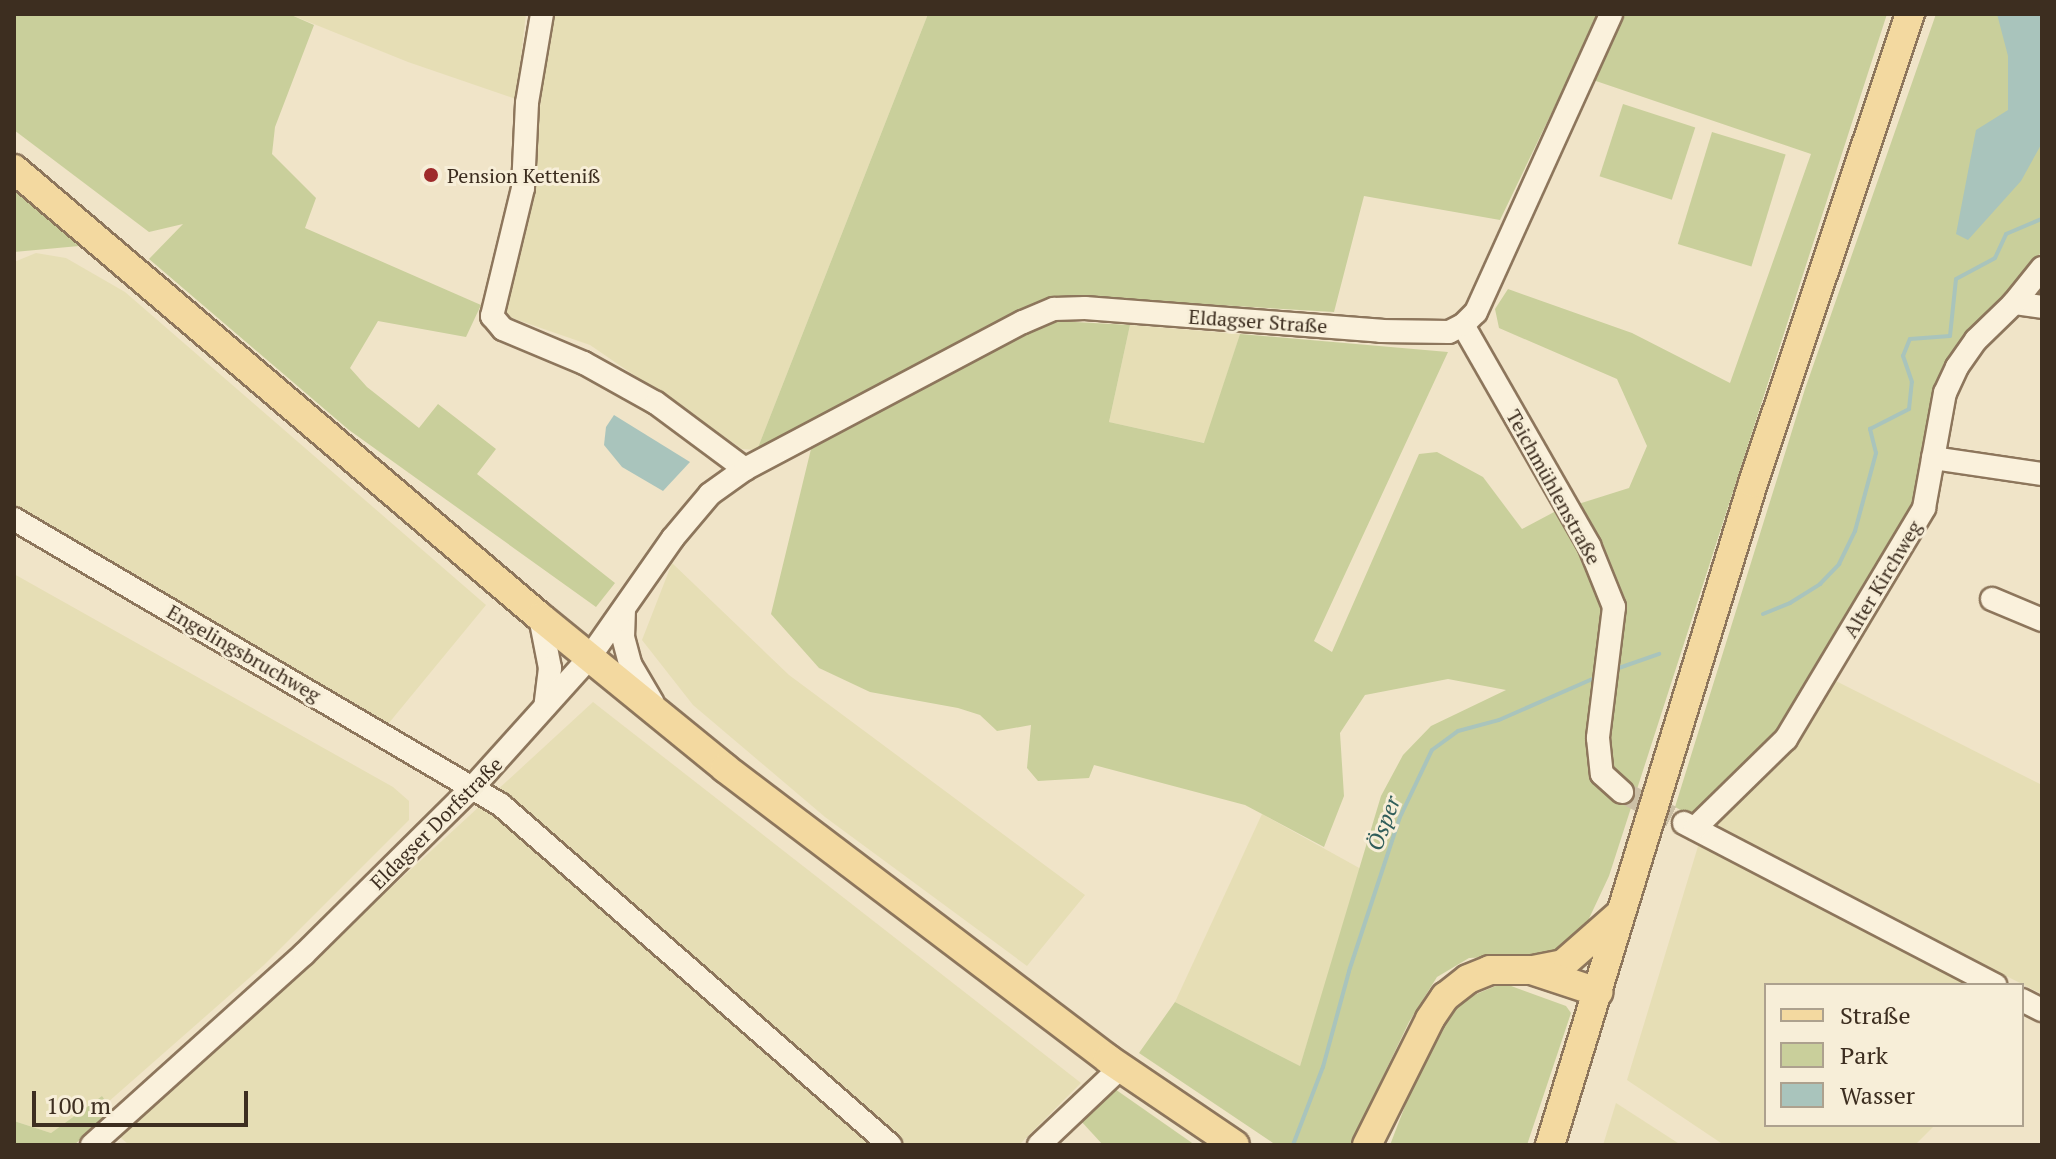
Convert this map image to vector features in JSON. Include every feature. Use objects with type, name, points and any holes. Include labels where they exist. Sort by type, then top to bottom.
[{"type":"main road","points":[[1550,1145],[1753,483],[1910,14]]},
{"type":"main road","points":[[14,169],[589,658],[918,918],[1119,1068],[1235,1145]]},
{"type":"main road","points":[[1373,1139],[1430,1019],[1445,997],[1468,979],[1490,970],[1531,970],[1563,964],[1623,911]]},
{"type":"main road","points":[[1531,970],[1598,992]]},
{"type":"street","points":[[542,14],[527,103],[523,188],[492,316],[503,329],[584,363],[656,403],[745,469]]},
{"type":"street","points":[[1463,325],[1476,312],[1611,14]]},
{"type":"street","name":"Alter Kirchweg","points":[[1991,983],[1690,826],[1786,739],[1924,508],[1945,393],[1957,367],[1976,340],[2014,303],[2042,268]]},
{"type":"street","points":[[2014,303],[2042,307]]},
{"type":"street","name":"Eldagser Straße","points":[[745,469],[1023,322],[1054,309],[1085,308],[1381,331],[1449,332],[1463,325]]},
{"type":"street","name":"Teichmühlenstraße","points":[[1463,325],[1589,545],[1614,607],[1598,738],[1602,774],[1622,792]]},
{"type":"street","points":[[1933,458],[2042,474]]},
{"type":"street","name":"Eldagser Dorfstraße","points":[[92,1145],[304,954],[473,787],[589,658],[710,494],[745,469]]},
{"type":"street","name":"Engelingsbruchweg","points":[[14,519],[501,805],[890,1145]]},
{"type":"street","points":[[1992,599],[2042,620]]},
{"type":"street","points":[[625,608],[623,637],[630,664],[658,712]]},
{"type":"street","points":[[540,617],[550,668],[544,708]]},
{"type":"street","points":[[2024,1001],[2042,1010]]},
{"type":"street","points":[[1039,1145],[1119,1068]]},
{"type":"shaded area","points":[[289,14],[526,14],[516,99],[408,62]]},
{"type":"shaded area","points":[[552,14],[928,14],[757,450],[742,449],[590,345],[509,317],[504,309],[534,189],[545,40]]},
{"type":"shaded area","points":[[36,253],[66,258],[125,292],[486,605],[384,729],[14,511],[14,262]]},
{"type":"shaded area","points":[[1130,325],[1240,334],[1205,443],[1109,422]]},
{"type":"shaded area","points":[[672,563],[789,675],[1085,895],[1027,966],[825,817],[693,705],[642,640]]},
{"type":"shaded area","points":[[14,574],[393,787],[409,801],[409,820],[264,965],[107,1103],[102,1096],[51,1133],[14,1121]]},
{"type":"shaded area","points":[[1828,677],[2042,785],[2042,994],[2024,983],[1704,824]]},
{"type":"shaded area","points":[[593,702],[1081,1083],[1019,1145],[129,1145],[120,1137]]},
{"type":"shaded area","points":[[1262,814],[1361,869],[1300,1066],[1175,1002]]},
{"type":"shaded area","points":[[1699,843],[1965,983],[1764,983],[1764,1127],[1933,1127],[1915,1145],[1724,1145],[1627,1080]]},
{"type":"shaded area","points":[[1616,1103],[1681,1145],[1603,1145]]},
{"type":"green space","points":[[14,14],[289,14],[314,25],[275,127],[272,154],[316,198],[305,228],[481,305],[466,337],[378,321],[350,368],[367,387],[419,428],[438,404],[496,449],[477,474],[615,583],[596,607],[349,430],[149,259],[183,224],[149,232],[14,130]]},
{"type":"green space","points":[[928,14],[1599,14],[1500,220],[1364,196],[1334,312],[1081,297],[1030,307],[757,450]]},
{"type":"green space","points":[[1623,14],[1887,14],[1609,876],[1586,925],[1571,946],[1552,954],[1469,958],[1437,977],[1409,1022],[1350,1145],[1276,1145],[1139,1053],[1175,1002],[1300,1066],[1381,796],[1403,755],[1431,726],[1506,690],[1448,679],[1365,695],[1340,733],[1344,796],[1324,847],[1245,805],[1094,765],[1089,778],[1038,781],[1027,768],[1031,725],[997,731],[980,715],[958,708],[870,692],[819,668],[771,614],[811,449],[1033,330],[1057,321],[1130,325],[1109,422],[1204,443],[1240,334],[1448,352],[1314,641],[1332,652],[1419,454],[1437,452],[1483,477],[1522,529],[1556,511],[1629,488],[1647,446],[1617,379],[1499,328],[1495,309],[1508,289],[1632,333],[1730,383],[1811,154],[1593,80]]},
{"type":"green space","points":[[1936,14],[2042,14],[2042,251],[1967,343],[1911,510],[1780,737],[1692,816],[1675,807],[1805,389]]},
{"type":"green space","points":[[1623,104],[1695,127],[1672,200],[1600,176]]},
{"type":"green space","points":[[1712,132],[1786,155],[1751,266],[1678,244]]},
{"type":"green space","points":[[14,190],[79,246],[14,252]]},
{"type":"green space","points":[[1503,983],[1566,1006],[1571,1013],[1527,1145],[1390,1145],[1417,1075],[1450,1010],[1474,995]]},
{"type":"green space","points":[[1112,1087],[1195,1145],[1103,1145],[1080,1120]]},
{"type":"green space","points":[[102,1096],[113,1111],[74,1145],[14,1145],[14,1121],[51,1133]]},
{"type":"water","points":[[1997,14],[2038,14],[2042,18],[2042,143],[2021,181],[1968,240],[1956,234],[1976,130],[2008,110],[2008,56]]},
{"type":"water","points":[[614,415],[690,462],[663,491],[622,467],[604,445],[606,427]]},
{"type":"waterway","name":"Ösper","points":[[1763,614],[1790,603],[1820,584],[1839,564],[1855,531],[1876,453],[1870,429],[1909,409],[1912,382],[1903,356],[1910,339],[1950,336],[1956,279],[1995,258],[2006,234],[2042,219]]},
{"type":"waterway","name":"Ösper","points":[[1613,670],[1659,654]]},
{"type":"waterway","name":"Ösper","points":[[1293,1145],[1323,1067],[1349,971],[1400,817],[1432,750],[1458,731],[1499,720],[1597,677]]},
{"type":"tunnel","points":[[1622,792],[1684,823]]},
{"type":"place","name":"Pension Ketteniß","points":[[431,175]]}]
